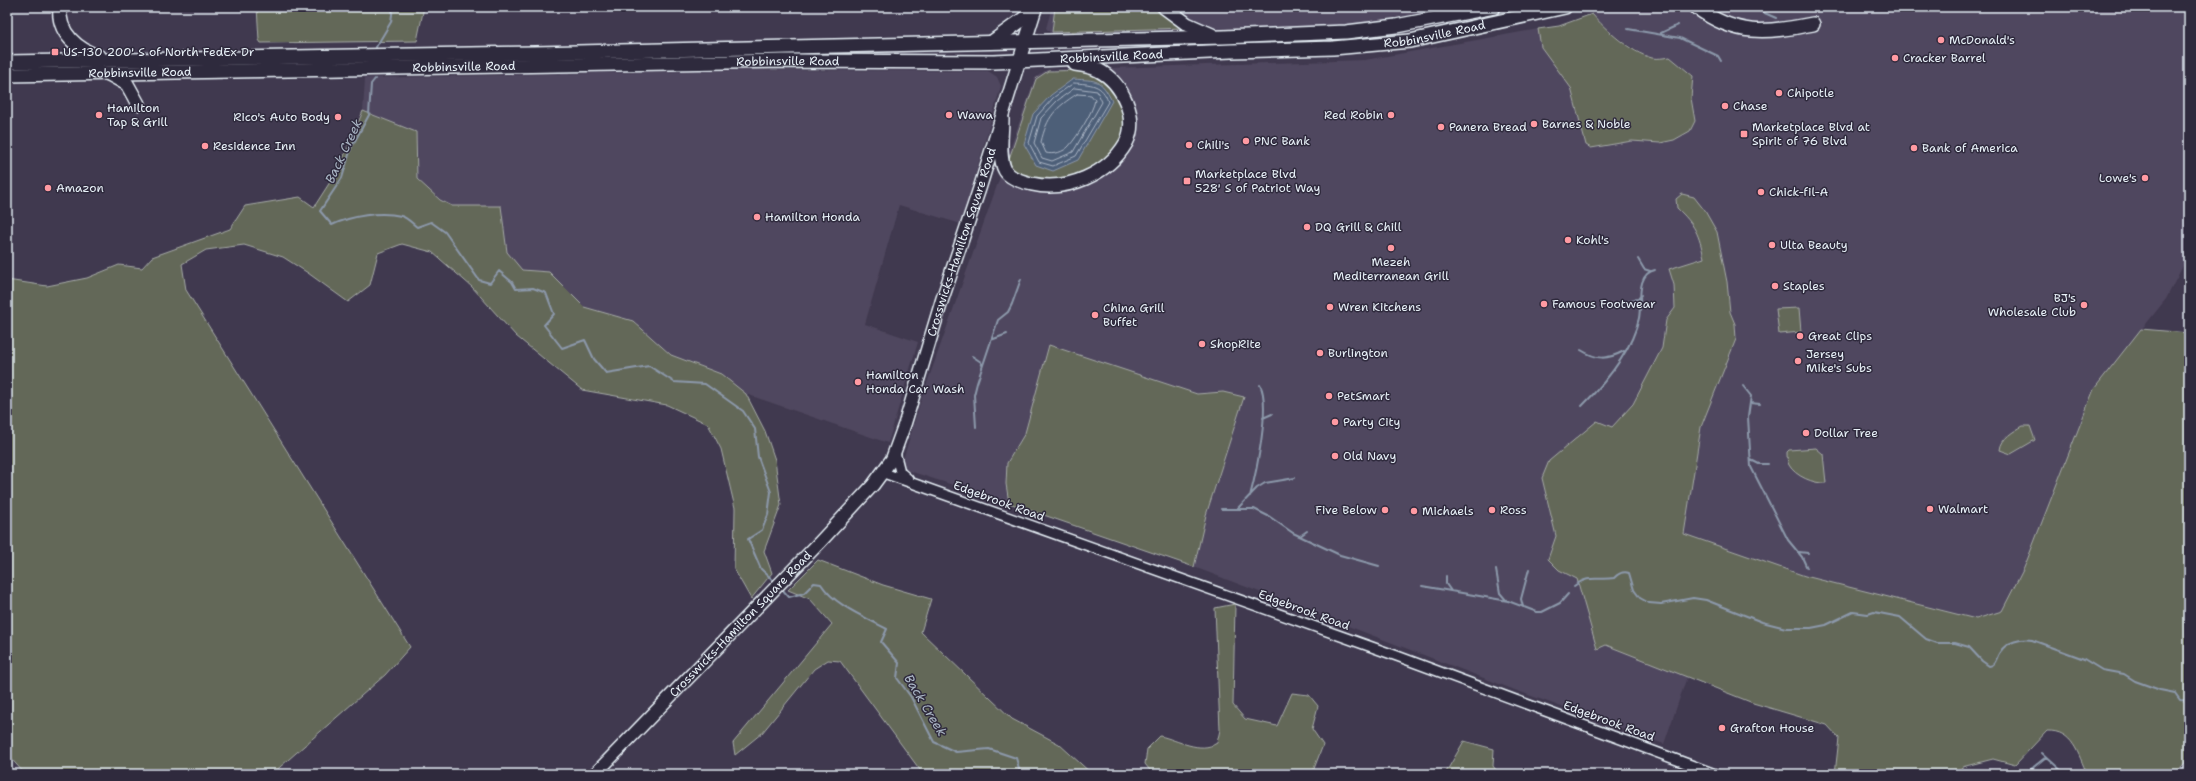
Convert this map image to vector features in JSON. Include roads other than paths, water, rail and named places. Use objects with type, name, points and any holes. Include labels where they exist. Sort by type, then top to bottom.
[{"type":"highway","points":[[60,7],[60,22],[75,45],[86,53],[110,60]]},
{"type":"highway","points":[[1164,7],[1186,24],[1206,33],[1223,37]]},
{"type":"highway","name":"Robbinsville Road","points":[[7,62],[714,49],[1223,37],[1346,32],[1396,26],[1494,7]]},
{"type":"highway","name":"Robbinsville Road","points":[[7,75],[856,60],[938,63],[1055,60],[1180,53],[1357,46],[1410,41],[1565,7]]},
{"type":"highway","points":[[1696,7],[1720,21],[1741,30],[1758,32],[1777,31],[1813,24]]},
{"type":"highway","points":[[990,42],[1035,9]]},
{"type":"highway","points":[[663,64],[676,59],[705,57],[714,49]]},
{"type":"highway","points":[[1002,119],[1002,156],[1004,170],[1021,181],[1037,185],[1064,185],[1093,175],[1119,152],[1126,141],[1130,114],[1117,84],[1098,70],[1055,60]]},
{"type":"highway","points":[[107,73],[127,84],[138,104]]},
{"type":"main road","name":"Crosswicks-Hamilton Square Road","points":[[595,774],[779,585],[884,473],[895,452],[906,423],[942,300],[1002,119],[1035,9]]},
{"type":"street","points":[[895,452],[900,472],[916,484]]},
{"type":"street","name":"Edgebrook Road","points":[[884,473],[1397,656],[1715,774]]},
{"type":"street","points":[[873,485],[888,479],[902,480]]},
{"type":"water","points":[[1073,79],[1088,80],[1101,84],[1112,101],[1078,160],[1053,171],[1036,165],[1024,144],[1033,114],[1051,95]]},
{"type":"waterway","name":"Back Creek","points":[[376,47],[391,22],[393,7]]},
{"type":"waterway","points":[[1751,7],[1776,18]]},
{"type":"waterway","points":[[1661,33],[1678,25]]},
{"type":"waterway","points":[[1628,29],[1680,38],[1718,56],[1721,61]]},
{"type":"waterway","name":"Back Creek","points":[[375,79],[371,84],[369,115],[351,148],[342,178],[320,211],[332,225],[348,219],[375,214],[401,216],[417,227],[431,222],[445,232],[479,280],[490,283],[499,271],[512,282],[516,289],[533,288],[546,293],[554,314],[544,325],[562,348],[585,340],[594,359],[606,373],[649,366],[674,382],[705,384],[743,411],[755,429],[758,457],[771,492],[768,515],[762,530],[748,539],[761,569],[775,582]]},
{"type":"waterway","points":[[1638,259],[1644,269],[1650,271]]},
{"type":"waterway","points":[[1582,406],[1600,387],[1624,354],[1639,318],[1641,290],[1644,277],[1655,270]]},
{"type":"waterway","points":[[976,427],[974,395],[977,383],[998,320],[1008,312],[1021,279]]},
{"type":"waterway","points":[[1630,300],[1638,299],[1641,295]]},
{"type":"waterway","points":[[991,340],[1007,334]]},
{"type":"waterway","points":[[1581,350],[1592,356],[1602,358],[1624,351]]},
{"type":"waterway","points":[[972,356],[981,362],[982,365]]},
{"type":"waterway","points":[[1250,496],[1259,456],[1263,423],[1263,394],[1260,385]]},
{"type":"waterway","points":[[1743,386],[1751,396],[1748,417],[1751,467],[1788,540],[1802,557],[1807,568]]},
{"type":"waterway","points":[[1750,403],[1760,404]]},
{"type":"waterway","points":[[1263,418],[1272,414]]},
{"type":"waterway","points":[[1751,460],[1759,464],[1768,464]]},
{"type":"waterway","points":[[1238,508],[1257,488],[1265,483],[1295,478]]},
{"type":"waterway","points":[[1221,509],[1254,509],[1270,517],[1293,533],[1340,555],[1379,566]]},
{"type":"waterway","points":[[1300,536],[1307,531]]},
{"type":"waterway","points":[[1799,552],[1808,553]]},
{"type":"waterway","points":[[1523,607],[1521,599],[1529,569]]},
{"type":"waterway","points":[[1496,570],[1500,593],[1506,600]]},
{"type":"waterway","points":[[1574,586],[1585,580],[1614,578],[1621,573],[1627,572],[1629,573],[1634,590],[1640,598],[1649,603],[1661,604],[1693,598],[1706,600],[1762,622],[1786,628],[1811,628],[1826,625],[1853,612],[1868,614],[1874,612],[1900,617],[1926,639],[1937,643],[1955,643],[1969,647],[1989,666],[1995,663],[2000,652],[2010,643],[2019,640],[2032,640],[2084,659],[2102,670],[2124,674],[2135,681],[2160,690],[2175,693],[2180,700],[2189,701]]},
{"type":"waterway","points":[[1446,576],[1446,584],[1451,591]]},
{"type":"waterway","name":"Back Creek","points":[[781,588],[789,597],[804,593],[814,583],[821,584],[827,592],[842,605],[887,629],[881,642],[899,663],[897,678],[911,697],[934,742],[956,752],[989,749],[1016,758],[1020,772],[1038,774]]},
{"type":"waterway","points":[[1422,586],[1508,601],[1537,612],[1542,612],[1560,603],[1568,594]]},
{"type":"waterway","points":[[2042,753],[2065,774]]},
{"type":"waterway","points":[[2025,774],[2046,757]]},
{"type":"place","name":"McDonald's","points":[[1941,40]]},
{"type":"place","name":"US-130 200' S of North FedEx Dr","points":[[55,52]]},
{"type":"place","name":"Cracker Barrel","points":[[1895,58]]},
{"type":"place","name":"Chipotle","points":[[1779,93]]},
{"type":"place","name":"Chase","points":[[1725,106]]},
{"type":"place","name":"Hamilton Tap & Grill","points":[[99,115]]},
{"type":"place","name":"Wawa","points":[[949,115]]},
{"type":"place","name":"Red Robin","points":[[1391,115]]},
{"type":"place","name":"Rico's Auto Body","points":[[338,117]]},
{"type":"place","name":"Barnes & Noble","points":[[1534,124]]},
{"type":"place","name":"Panera Bread","points":[[1441,127]]},
{"type":"place","name":"Marketplace Blvd at Spirit of 76 Blvd","points":[[1744,134]]},
{"type":"place","name":"PNC Bank","points":[[1246,141]]},
{"type":"place","name":"Chili's","points":[[1189,145]]},
{"type":"place","name":"Residence Inn","points":[[205,146]]},
{"type":"place","name":"Bank of America","points":[[1914,148]]},
{"type":"place","name":"Lowe's","points":[[2145,178]]},
{"type":"place","name":"Marketplace Blvd 528' S of Patriot Way","points":[[1187,181]]},
{"type":"place","name":"Amazon","points":[[48,188]]},
{"type":"place","name":"Chick-fil-A","points":[[1761,192]]},
{"type":"place","name":"Hamilton Honda","points":[[757,217]]},
{"type":"place","name":"DQ Grill & Chill","points":[[1307,227]]},
{"type":"place","name":"Kohl's","points":[[1568,240]]},
{"type":"place","name":"Ulta Beauty","points":[[1772,245]]},
{"type":"place","name":"Mezeh Mediterranean Grill","points":[[1391,248]]},
{"type":"place","name":"Staples","points":[[1775,286]]},
{"type":"place","name":"Famous Footwear","points":[[1544,304]]},
{"type":"place","name":"BJ's Wholesale Club","points":[[2084,305]]},
{"type":"place","name":"Wren Kitchens","points":[[1330,307]]},
{"type":"place","name":"China Grill Buffet","points":[[1095,315]]},
{"type":"place","name":"Great Clips","points":[[1800,336]]},
{"type":"place","name":"ShopRite","points":[[1202,344]]},
{"type":"place","name":"Burlington","points":[[1320,353]]},
{"type":"place","name":"Jersey Mike's Subs","points":[[1798,361]]},
{"type":"place","name":"Hamilton Honda Car Wash","points":[[858,382]]},
{"type":"place","name":"PetSmart","points":[[1329,396]]},
{"type":"place","name":"Party City","points":[[1335,422]]},
{"type":"place","name":"Dollar Tree","points":[[1806,433]]},
{"type":"place","name":"Old Navy","points":[[1335,456]]},
{"type":"place","name":"Walmart","points":[[1930,509]]},
{"type":"place","name":"Five Below","points":[[1385,510]]},
{"type":"place","name":"Ross","points":[[1492,510]]},
{"type":"place","name":"Michaels","points":[[1414,511]]},
{"type":"place","name":"Grafton House","points":[[1722,728]]}]
